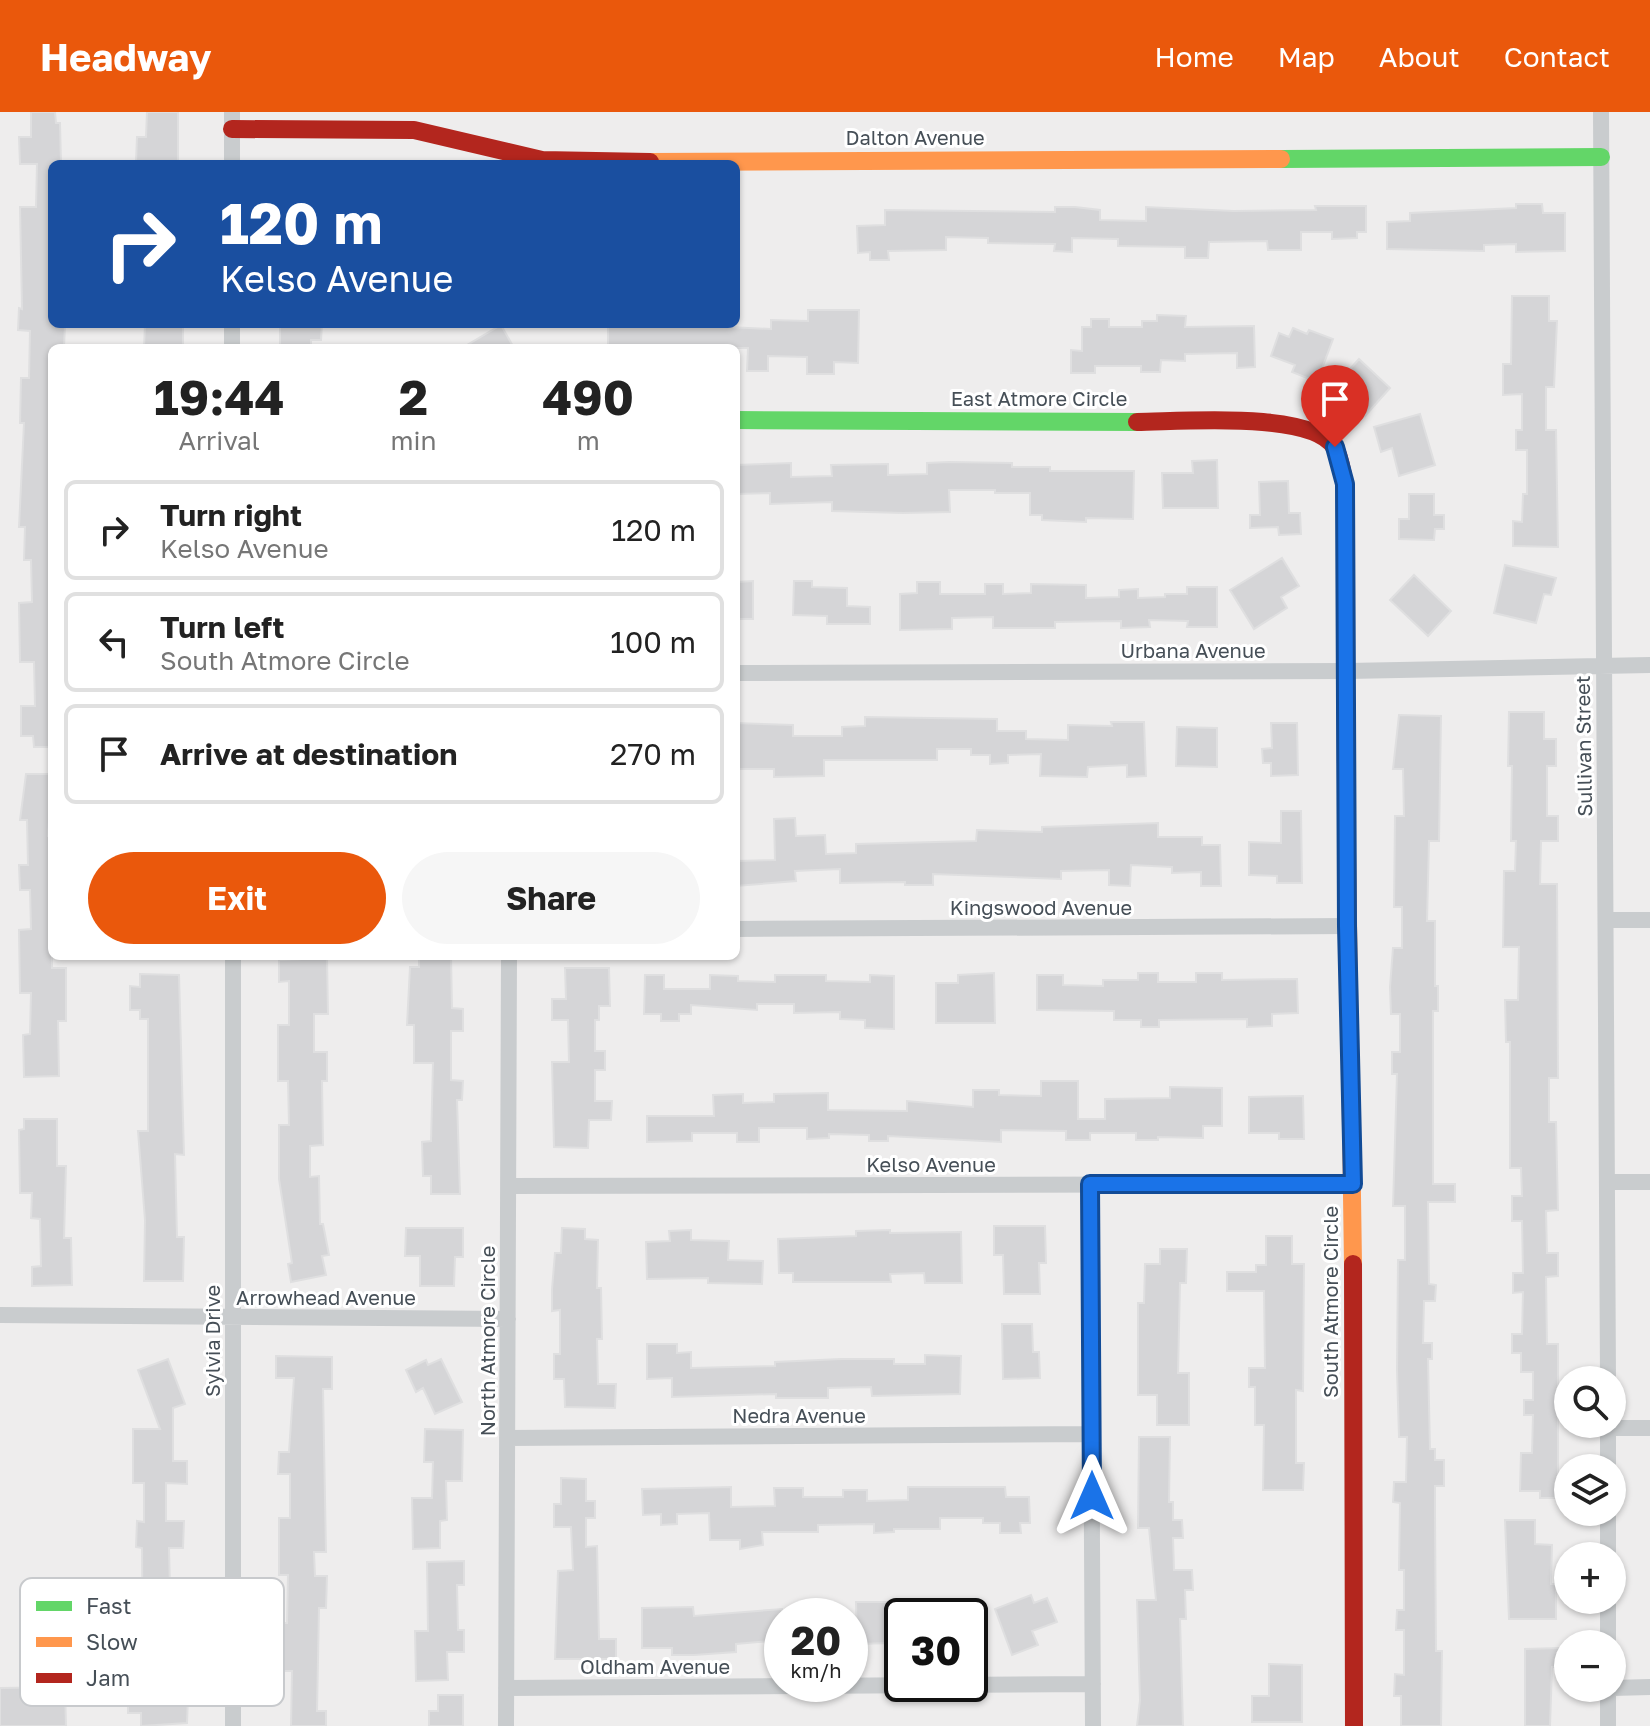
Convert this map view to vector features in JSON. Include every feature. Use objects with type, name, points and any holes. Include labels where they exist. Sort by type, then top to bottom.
[{"type":"street","name":"Sullivan Street","points":[[1601,112],[1603,666],[1608,920],[1608,1366]]},
{"type":"street","name":"Dalton Avenue","points":[[232,121],[414,130],[542,160]]},
{"type":"street","points":[[232,121],[232,160]]},
{"type":"street","name":"Dalton Avenue","points":[[740,161],[1601,157]]},
{"type":"street","name":"East Atmore Circle","points":[[740,420],[1282,423],[1317,433],[1335,447]]},
{"type":"street","name":"South Atmore Circle","points":[[1335,447],[1345,484],[1348,671],[1347,926],[1353,1184],[1354,1726]]},
{"type":"street","name":"Urbana Avenue","points":[[740,673],[1348,671],[1650,665]]},
{"type":"street","points":[[1608,920],[1650,920]]},
{"type":"street","name":"Kingswood Avenue","points":[[740,929],[1347,926]]},
{"type":"street","name":"Sylvia Drive","points":[[233,960],[233,1578]]},
{"type":"street","name":"North Atmore Circle","points":[[506,1726],[509,960]]},
{"type":"street","points":[[1608,1182],[1650,1182]]},
{"type":"street","points":[[1090,1184],[1093,1726]]},
{"type":"street","name":"Kelso Avenue","points":[[509,1186],[1353,1184]]},
{"type":"street","name":"Arrowhead Avenue","points":[[0,1315],[508,1319]]},
{"type":"street","points":[[1626,1427],[1650,1428]]},
{"type":"street","name":"Nedra Avenue","points":[[507,1438],[1092,1434]]},
{"type":"street","name":"Oldham Avenue","points":[[506,1688],[1093,1684]]},
{"type":"street","points":[[1626,1688],[1650,1687]]},
{"type":"street","points":[[1608,1726],[1609,1702]]},
{"type":"building","points":[[31,112],[55,112],[56,123],[60,123],[61,160],[48,160],[48,328],[65,328],[64,344],[48,344],[48,747],[34,747],[33,736],[21,736],[21,706],[35,706],[34,662],[20,662],[19,603],[32,602],[31,560],[24,560],[25,527],[19,527],[24,423],[20,423],[21,378],[29,378],[30,331],[18,330],[19,308],[22,309],[20,207],[36,207],[37,164],[20,164],[19,137],[31,137]]},
{"type":"building","points":[[147,112],[178,112],[178,160],[136,160],[137,137],[146,137]]},
{"type":"building","points":[[1516,204],[1542,204],[1543,213],[1565,213],[1565,251],[1516,252],[1516,244],[1484,245],[1484,251],[1387,249],[1387,222],[1410,221],[1410,213],[1516,208]]},
{"type":"building","points":[[1315,206],[1366,206],[1366,232],[1357,232],[1357,238],[1332,239],[1332,232],[1301,232],[1301,250],[1268,250],[1267,241],[1209,242],[1208,258],[1185,258],[1185,247],[1118,246],[1118,239],[1072,238],[1072,252],[1054,251],[1055,244],[988,243],[988,238],[946,237],[946,250],[888,251],[889,260],[870,260],[870,252],[858,253],[857,226],[885,225],[885,210],[1055,212],[1055,207],[1075,207],[1100,210],[1100,220],[1146,221],[1146,207],[1234,211],[1316,210]]},
{"type":"building","points":[[1512,296],[1549,296],[1549,321],[1557,321],[1554,387],[1546,387],[1546,430],[1556,430],[1558,547],[1513,546],[1513,521],[1522,522],[1523,494],[1527,494],[1527,450],[1516,450],[1516,430],[1522,430],[1522,394],[1503,395],[1503,364],[1511,364]]},
{"type":"building","points":[[808,310],[859,310],[858,363],[834,362],[834,374],[807,374],[807,357],[768,356],[768,371],[747,371],[748,348],[740,348],[740,344],[608,344],[608,328],[771,329],[771,320],[808,321]]},
{"type":"building","points":[[1157,315],[1186,316],[1185,327],[1254,326],[1255,367],[1237,368],[1237,353],[1185,354],[1185,361],[1161,360],[1160,372],[1141,372],[1141,366],[1095,366],[1095,373],[1071,373],[1071,350],[1082,351],[1082,327],[1091,327],[1091,319],[1109,319],[1109,327],[1142,327],[1142,321],[1157,321]]},
{"type":"building","points":[[145,328],[183,328],[183,344],[144,344]]},
{"type":"building","points":[[280,328],[322,328],[321,340],[311,340],[311,344],[280,344]]},
{"type":"building","points":[[496,328],[503,328],[512,344],[469,344]]},
{"type":"building","points":[[1293,328],[1333,339],[1317,382],[1292,372],[1295,365],[1271,356],[1279,333],[1289,337]]},
{"type":"building","points":[[1359,359],[1390,388],[1365,416],[1332,389]]},
{"type":"building","points":[[1420,414],[1435,465],[1399,476],[1392,448],[1381,452],[1374,427]]},
{"type":"building","points":[[1217,460],[1218,508],[1163,508],[1162,473],[1193,473],[1192,461]]},
{"type":"building","points":[[791,463],[791,477],[832,476],[831,465],[888,464],[888,475],[927,474],[927,463],[1012,463],[1012,467],[1050,467],[1050,471],[1134,471],[1133,519],[1086,518],[1086,522],[1042,520],[1042,515],[1030,515],[1030,493],[995,493],[995,490],[949,490],[950,512],[903,513],[832,511],[832,502],[770,504],[770,493],[740,494],[740,465]]},
{"type":"building","points":[[1288,481],[1289,513],[1300,513],[1301,534],[1279,535],[1278,527],[1250,528],[1250,515],[1260,515],[1259,482]]},
{"type":"building","points":[[1409,494],[1434,494],[1434,515],[1444,515],[1444,529],[1435,529],[1434,540],[1399,539],[1399,519],[1409,519]]},
{"type":"building","points":[[1282,558],[1299,586],[1281,597],[1287,608],[1254,629],[1230,590]]},
{"type":"building","points":[[1505,565],[1556,578],[1551,595],[1544,594],[1536,623],[1494,613]]},
{"type":"building","points":[[1414,575],[1451,611],[1428,636],[1390,600]]},
{"type":"building","points":[[753,581],[753,619],[740,619],[740,582]]},
{"type":"building","points":[[794,581],[812,581],[812,587],[847,588],[847,606],[870,607],[870,624],[827,624],[827,616],[793,615]]},
{"type":"building","points":[[917,582],[940,582],[940,594],[985,594],[985,584],[1003,584],[1003,594],[1031,593],[1031,584],[1086,585],[1086,598],[1119,597],[1119,590],[1138,589],[1138,598],[1165,597],[1165,594],[1187,594],[1187,587],[1217,587],[1217,627],[1187,627],[1188,621],[1149,620],[1150,627],[1121,628],[1121,621],[1055,622],[1055,628],[993,628],[993,617],[952,618],[952,629],[900,630],[900,594],[917,593]]},
{"type":"building","points":[[1509,712],[1544,712],[1544,739],[1556,739],[1556,766],[1547,766],[1547,816],[1558,816],[1558,841],[1541,841],[1540,884],[1557,884],[1558,1078],[1549,1078],[1549,1122],[1556,1122],[1558,1210],[1546,1211],[1547,1253],[1558,1253],[1558,1276],[1546,1277],[1547,1344],[1558,1344],[1558,1366],[1554,1366],[1554,1438],[1558,1438],[1558,1454],[1554,1454],[1554,1498],[1540,1498],[1540,1491],[1520,1491],[1521,1453],[1532,1453],[1533,1415],[1524,1415],[1524,1400],[1533,1400],[1533,1372],[1521,1372],[1521,1353],[1512,1353],[1512,1334],[1522,1334],[1523,1292],[1513,1293],[1513,1273],[1523,1273],[1522,1221],[1512,1221],[1512,1196],[1522,1196],[1521,1168],[1510,1168],[1510,1042],[1506,1042],[1505,1000],[1518,1000],[1519,947],[1503,947],[1504,871],[1515,871],[1516,841],[1511,841],[1512,766],[1508,766]]},
{"type":"building","points":[[1399,715],[1441,716],[1439,841],[1429,841],[1427,921],[1435,921],[1435,986],[1438,986],[1438,1011],[1433,1011],[1433,1184],[1455,1184],[1455,1202],[1428,1202],[1429,1284],[1436,1285],[1435,1301],[1424,1301],[1423,1343],[1432,1343],[1432,1359],[1428,1359],[1430,1449],[1435,1449],[1435,1460],[1444,1460],[1444,1486],[1435,1486],[1436,1651],[1442,1651],[1441,1726],[1401,1726],[1401,1696],[1394,1696],[1395,1674],[1404,1675],[1404,1630],[1396,1630],[1397,1610],[1404,1610],[1404,1570],[1399,1570],[1400,1503],[1393,1502],[1394,1482],[1406,1482],[1407,1437],[1399,1437],[1397,1370],[1398,1260],[1405,1260],[1405,1206],[1393,1206],[1397,1074],[1392,1074],[1392,1052],[1400,1052],[1400,1014],[1391,1014],[1390,987],[1393,948],[1402,948],[1402,907],[1394,907],[1395,816],[1404,816],[1403,769],[1393,769]]},
{"type":"building","points":[[865,717],[997,719],[997,731],[1026,731],[1026,739],[1068,740],[1068,725],[1112,726],[1111,722],[1144,722],[1146,776],[1127,777],[1127,765],[1088,767],[1087,777],[1040,776],[1041,754],[1008,755],[1008,763],[990,764],[990,755],[971,755],[971,749],[937,749],[937,760],[824,760],[824,776],[774,777],[774,769],[740,769],[740,723],[793,725],[793,736],[842,736],[842,727],[865,726]]},
{"type":"building","points":[[1271,723],[1297,723],[1298,775],[1271,776],[1271,763],[1263,763],[1262,749],[1272,748]]},
{"type":"building","points":[[1177,727],[1217,728],[1217,767],[1176,766]]},
{"type":"building","points":[[26,774],[48,774],[48,960],[52,960],[52,968],[66,968],[66,1021],[58,1021],[59,1076],[24,1077],[23,1035],[30,1034],[31,993],[20,993],[19,930],[31,929],[30,890],[20,890],[19,865],[28,865],[27,820],[20,820]]},
{"type":"building","points":[[1281,811],[1301,811],[1302,883],[1277,883],[1277,876],[1249,875],[1249,842],[1281,843]]},
{"type":"building","points":[[795,818],[796,836],[825,835],[826,854],[856,853],[856,844],[976,841],[977,830],[1042,832],[1042,827],[1158,823],[1158,837],[1202,837],[1202,845],[1220,845],[1221,886],[1201,886],[1201,872],[1172,873],[1172,867],[1131,865],[1130,886],[1109,885],[1109,870],[1061,871],[1061,879],[933,874],[933,885],[905,885],[905,882],[840,883],[840,869],[795,871],[796,881],[740,886],[740,861],[775,860],[774,819]]},
{"type":"building","points":[[279,960],[327,960],[328,1014],[314,1014],[314,1052],[327,1052],[327,1081],[322,1081],[323,1145],[310,1146],[310,1177],[319,1176],[320,1224],[323,1224],[329,1255],[322,1256],[326,1275],[291,1282],[288,1264],[292,1263],[279,1179],[279,1125],[289,1125],[288,1081],[278,1081],[278,1025],[289,1025],[289,981],[279,982]]},
{"type":"building","points":[[419,960],[451,960],[452,1008],[463,1009],[463,1031],[451,1031],[451,1080],[463,1081],[462,1100],[457,1100],[460,1194],[431,1194],[431,1176],[423,1176],[422,1142],[431,1141],[433,1063],[414,1063],[414,1025],[407,1025],[410,967],[419,967]]},
{"type":"building","points":[[565,968],[609,968],[610,1006],[599,1006],[599,1020],[595,1020],[595,1051],[605,1051],[605,1070],[595,1070],[595,1101],[612,1101],[611,1120],[589,1120],[588,1148],[554,1147],[552,1062],[569,1062],[568,1020],[552,1020],[552,999],[566,999]]},
{"type":"building","points":[[994,973],[995,1023],[936,1023],[936,983],[958,983],[958,975]]},
{"type":"building","points":[[1138,973],[1158,973],[1158,982],[1196,982],[1196,973],[1222,973],[1222,980],[1297,979],[1298,1013],[1272,1014],[1272,1026],[1247,1027],[1247,1019],[1159,1020],[1159,1027],[1141,1027],[1141,1020],[1114,1020],[1114,1011],[1037,1010],[1037,975],[1063,975],[1063,985],[1103,986],[1103,980],[1138,980]]},
{"type":"building","points":[[140,974],[179,975],[184,1155],[175,1154],[177,1237],[184,1237],[183,1281],[144,1281],[145,1220],[138,1131],[148,1131],[148,1019],[140,1019],[140,1010],[130,1010],[130,986],[140,987]]},
{"type":"building","points":[[645,975],[664,975],[664,989],[710,989],[710,975],[738,976],[738,981],[775,982],[775,975],[826,975],[826,981],[870,982],[870,975],[894,976],[894,1029],[865,1028],[865,1020],[840,1019],[840,1012],[794,1013],[794,1004],[757,1004],[757,1010],[691,1005],[691,1014],[679,1014],[679,1021],[661,1021],[661,1014],[644,1014]]},
{"type":"building","points":[[1041,1081],[1078,1081],[1078,1119],[1105,1119],[1105,1099],[1170,1098],[1170,1087],[1222,1088],[1222,1126],[1203,1126],[1203,1138],[1158,1137],[1158,1140],[1136,1140],[1136,1133],[1090,1133],[1090,1140],[1066,1140],[1066,1131],[1001,1130],[1001,1142],[888,1136],[888,1141],[869,1141],[869,1135],[829,1134],[829,1138],[807,1139],[807,1128],[759,1128],[759,1142],[737,1142],[737,1133],[692,1133],[692,1141],[647,1142],[647,1116],[714,1116],[713,1095],[743,1094],[743,1103],[774,1102],[774,1094],[828,1093],[828,1110],[907,1111],[907,1101],[973,1107],[973,1090],[999,1090],[999,1095],[1041,1096]]},
{"type":"building","points":[[1303,1096],[1304,1139],[1279,1139],[1279,1133],[1249,1133],[1249,1097]]},
{"type":"building","points":[[24,1119],[57,1119],[57,1166],[66,1166],[64,1238],[71,1238],[72,1285],[32,1286],[32,1267],[41,1266],[40,1219],[31,1218],[32,1193],[20,1193],[19,1130],[24,1129]]},
{"type":"building","points":[[994,1226],[1045,1226],[1046,1263],[1039,1263],[1040,1294],[1004,1294],[1003,1255],[994,1255]]},
{"type":"building","points":[[406,1228],[463,1228],[463,1257],[455,1257],[454,1286],[420,1286],[420,1256],[405,1256]]},
{"type":"building","points":[[562,1228],[585,1229],[585,1239],[598,1240],[597,1288],[601,1288],[602,1339],[597,1339],[598,1384],[616,1384],[615,1408],[565,1407],[564,1379],[554,1379],[554,1354],[560,1354],[560,1310],[552,1311],[552,1289],[555,1253],[561,1253]]},
{"type":"building","points":[[691,1230],[691,1240],[729,1241],[728,1260],[763,1261],[762,1284],[708,1283],[708,1278],[647,1279],[646,1242],[670,1241],[669,1231]]},
{"type":"building","points":[[890,1230],[890,1233],[961,1232],[962,1283],[925,1283],[924,1273],[890,1274],[891,1282],[793,1282],[793,1273],[779,1273],[778,1239],[856,1236],[856,1231]]},
{"type":"building","points":[[1266,1236],[1292,1236],[1292,1264],[1304,1264],[1303,1391],[1296,1390],[1296,1463],[1304,1463],[1303,1490],[1263,1490],[1264,1425],[1255,1425],[1255,1387],[1249,1387],[1249,1368],[1265,1368],[1264,1291],[1227,1291],[1227,1272],[1256,1272],[1256,1265],[1266,1265]]},
{"type":"building","points":[[1160,1249],[1187,1249],[1186,1283],[1180,1283],[1178,1373],[1189,1373],[1189,1425],[1157,1425],[1157,1395],[1138,1395],[1138,1303],[1144,1303],[1145,1264],[1160,1264]]},
{"type":"building","points":[[1002,1324],[1032,1324],[1033,1352],[1039,1352],[1040,1378],[1003,1379]]},
{"type":"building","points":[[647,1344],[677,1344],[677,1353],[691,1352],[691,1368],[775,1366],[775,1362],[841,1359],[894,1359],[894,1364],[925,1364],[925,1355],[961,1356],[960,1394],[872,1396],[871,1387],[828,1388],[828,1398],[776,1398],[776,1394],[672,1397],[672,1378],[647,1379]]},
{"type":"building","points":[[276,1356],[332,1357],[332,1389],[323,1389],[326,1552],[314,1552],[315,1576],[327,1576],[326,1608],[319,1608],[317,1711],[326,1711],[326,1726],[291,1726],[292,1671],[284,1671],[288,1575],[279,1575],[279,1518],[290,1518],[290,1474],[278,1474],[279,1452],[289,1452],[294,1378],[276,1378]]},
{"type":"building","points":[[168,1359],[185,1404],[173,1408],[173,1461],[187,1461],[187,1484],[166,1483],[166,1521],[184,1521],[183,1548],[169,1548],[170,1578],[142,1578],[142,1548],[136,1547],[137,1521],[144,1522],[144,1483],[133,1483],[133,1429],[160,1429],[138,1370]]},
{"type":"building","points":[[441,1359],[462,1402],[435,1414],[423,1388],[416,1392],[406,1370],[426,1360],[428,1365]]},
{"type":"building","points":[[425,1429],[463,1430],[462,1481],[446,1481],[447,1520],[440,1521],[440,1548],[413,1549],[412,1498],[432,1498],[433,1462],[424,1462]]},
{"type":"building","points":[[1139,1437],[1170,1437],[1169,1502],[1173,1502],[1173,1520],[1182,1520],[1183,1538],[1173,1538],[1174,1570],[1192,1570],[1193,1590],[1185,1590],[1186,1619],[1180,1619],[1183,1726],[1137,1726],[1140,1700],[1137,1600],[1156,1600],[1149,1528],[1138,1528]]},
{"type":"building","points":[[561,1478],[586,1479],[586,1501],[595,1501],[595,1518],[586,1518],[586,1547],[597,1546],[599,1639],[616,1639],[616,1659],[555,1659],[558,1571],[573,1570],[571,1527],[554,1527],[554,1504],[561,1504]]},
{"type":"building","points":[[731,1487],[731,1507],[775,1506],[774,1488],[803,1488],[803,1497],[843,1497],[843,1490],[867,1490],[867,1501],[908,1500],[908,1487],[1005,1487],[1006,1497],[1029,1497],[1030,1523],[1020,1523],[1021,1533],[1000,1533],[1000,1523],[983,1523],[983,1518],[940,1518],[940,1529],[894,1529],[894,1532],[874,1533],[874,1524],[818,1525],[818,1532],[762,1532],[763,1545],[740,1549],[740,1540],[710,1540],[709,1513],[677,1514],[677,1524],[661,1525],[661,1514],[643,1515],[642,1489]]},
{"type":"building","points":[[1505,1520],[1535,1520],[1535,1544],[1552,1545],[1551,1584],[1554,1584],[1556,1619],[1509,1619]]},
{"type":"building","points":[[464,1561],[464,1585],[457,1585],[458,1630],[464,1630],[464,1652],[447,1652],[448,1680],[416,1681],[415,1631],[428,1631],[427,1562]]},
{"type":"building","points":[[1031,1595],[1034,1603],[1047,1598],[1057,1622],[1032,1631],[1038,1645],[1012,1655],[995,1609]]},
{"type":"building","points":[[868,1602],[884,1602],[884,1643],[868,1644]]},
{"type":"building","points":[[693,1607],[694,1616],[764,1610],[764,1642],[736,1644],[736,1652],[694,1655],[672,1655],[672,1648],[642,1648],[642,1608]]},
{"type":"building","points":[[1554,1648],[1550,1726],[1525,1726],[1525,1649]]},
{"type":"building","points":[[1269,1664],[1302,1665],[1302,1722],[1252,1722],[1252,1696],[1269,1696]]},
{"type":"building","points":[[0,1688],[20,1688],[20,1706],[65,1706],[66,1726],[0,1726]]},
{"type":"building","points":[[438,1695],[463,1695],[463,1726],[429,1726],[429,1711],[438,1711]]},
{"type":"building","points":[[128,1706],[188,1706],[187,1723],[141,1726],[141,1713],[128,1713]]},
{"type":"traffic: fast","points":[[1281,159],[1601,157]]},
{"type":"traffic: fast","points":[[740,420],[1137,422]]},
{"type":"traffic: slow","points":[[740,162],[1281,159]]},
{"type":"traffic: slow","points":[[1346,783],[1353,1264]]},
{"type":"traffic: jam","points":[[232,129],[414,130],[542,160]]},
{"type":"traffic: jam","points":[[1137,422],[1212,420],[1273,423],[1322,436],[1335,448],[1345,484],[1346,783]]},
{"type":"traffic: jam","points":[[1353,1264],[1354,1726]]},
{"type":"route","points":[[1092,1496],[1090,1184],[1353,1184],[1347,926],[1345,484],[1335,447]]}]
